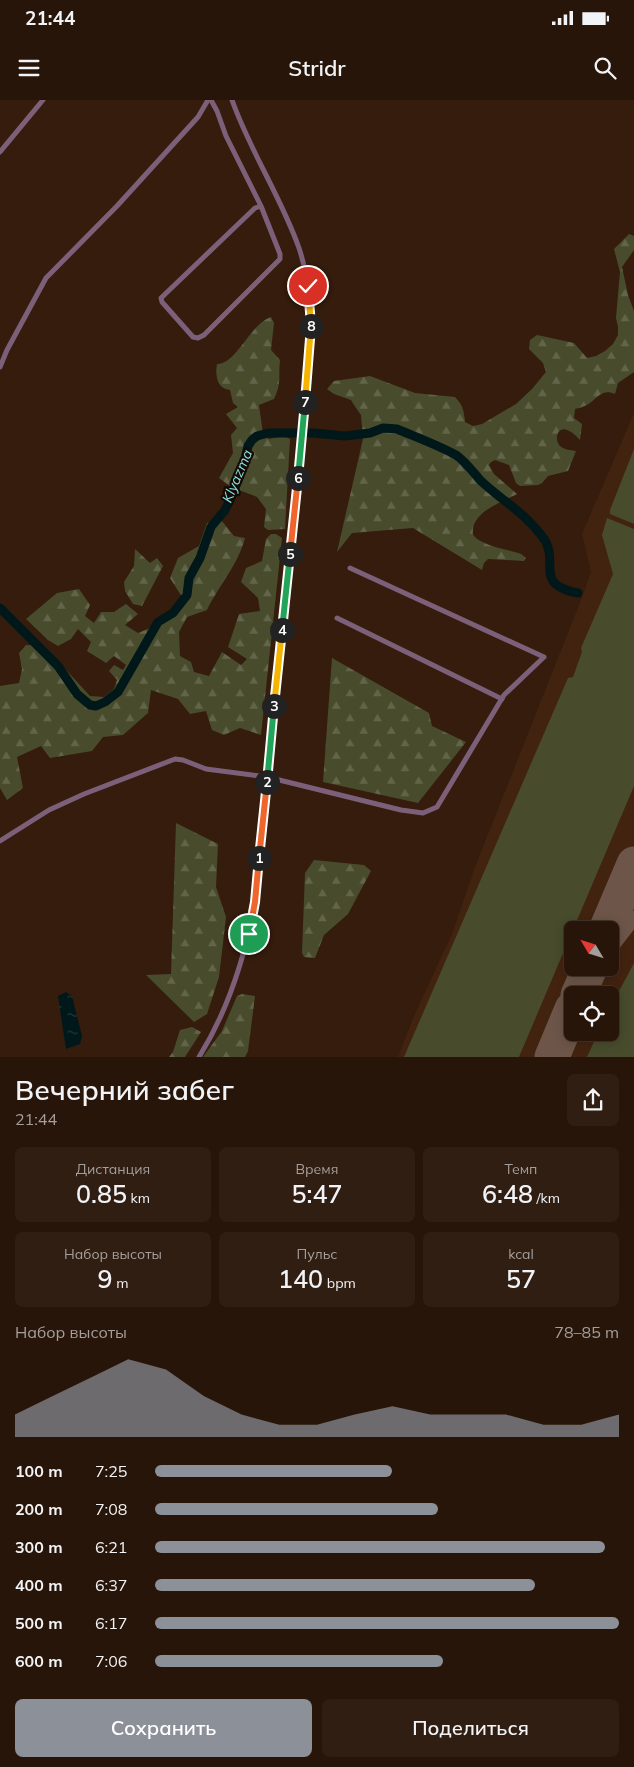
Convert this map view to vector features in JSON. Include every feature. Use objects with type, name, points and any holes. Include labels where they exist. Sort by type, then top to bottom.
[{"type":"street","points":[[0,152],[43,100]]},
{"type":"street","points":[[0,367],[7,350],[46,278],[117,206],[198,117],[210,100],[217,110],[226,136],[261,206],[280,254],[280,259],[204,335],[198,338],[193,337],[162,302],[162,294],[255,208],[261,206]]},
{"type":"street","points":[[199,1057],[217,1027],[230,996],[249,934],[255,902],[311,332],[308,286],[299,249],[289,223],[256,158],[232,100]]},
{"type":"street","points":[[2,840],[49,810],[84,794],[176,759],[206,769],[267,777],[401,810],[423,813],[436,807],[502,699],[544,657],[350,568]]},
{"type":"street","points":[[337,618],[502,699]]},
{"type":"shaded area","points":[[634,413],[634,1057],[398,1057],[414,1016],[452,934],[475,867],[591,572],[582,534]]},
{"type":"green space","points":[[629,234],[634,236],[634,250],[622,267],[628,295],[634,311],[634,372],[618,383],[615,394],[603,393],[587,405],[575,409],[574,418],[582,424],[580,440],[567,430],[564,429],[559,432],[557,440],[560,446],[576,451],[568,471],[548,476],[538,485],[520,486],[516,483],[509,465],[495,460],[489,465],[494,474],[517,494],[484,512],[475,523],[473,534],[483,542],[521,554],[526,558],[524,561],[488,559],[484,563],[482,570],[413,528],[352,533],[337,552],[363,439],[361,415],[351,400],[334,394],[327,389],[334,381],[370,376],[415,393],[455,397],[463,408],[465,422],[473,426],[482,424],[516,404],[546,372],[543,363],[529,349],[530,340],[537,335],[574,343],[587,358],[596,356],[613,344],[618,335],[616,318],[620,272],[614,249]]},
{"type":"green space","points":[[271,317],[274,323],[271,350],[280,360],[279,380],[274,399],[259,405],[263,434],[269,439],[284,436],[290,439],[285,529],[268,530],[264,527],[266,509],[257,497],[231,487],[219,478],[233,453],[231,435],[237,428],[226,414],[238,407],[233,403],[230,390],[222,387],[218,381],[216,373],[217,364],[224,363],[230,358],[256,327]]},
{"type":"green space","points":[[634,449],[634,524],[610,514],[610,510]]},
{"type":"green space","points":[[607,518],[634,529],[634,786],[577,921],[564,921],[564,951],[519,1057],[404,1057],[568,678],[573,677],[582,652],[581,648],[613,574],[602,535]]},
{"type":"green space","points":[[221,520],[234,536],[245,538],[242,548],[207,610],[187,617],[179,632],[180,656],[191,662],[194,672],[209,676],[222,652],[241,665],[247,659],[228,647],[239,614],[260,611],[258,598],[241,582],[246,568],[262,561],[266,539],[271,534],[276,534],[282,538],[261,735],[240,728],[224,735],[212,730],[206,711],[190,714],[178,699],[151,690],[148,713],[123,735],[103,737],[92,751],[50,758],[41,746],[17,757],[23,788],[7,800],[0,788],[0,686],[19,683],[22,669],[19,653],[26,645],[44,646],[90,696],[104,697],[114,689],[117,680],[109,671],[114,665],[123,670],[126,665],[114,656],[106,663],[87,651],[91,642],[78,629],[71,639],[58,646],[48,640],[26,619],[57,593],[79,589],[90,605],[85,616],[94,623],[101,612],[114,612],[126,604],[138,614],[125,625],[138,633],[165,622],[182,597],[170,578],[178,558],[199,546],[207,523]]},
{"type":"green space","points":[[135,549],[150,563],[157,558],[163,566],[142,606],[133,604],[125,591],[124,582],[134,566]]},
{"type":"green space","points":[[332,658],[429,713],[432,726],[466,742],[418,803],[323,782]]},
{"type":"green space","points":[[176,823],[218,844],[216,887],[226,917],[219,977],[207,1014],[194,1022],[146,975],[171,974]]},
{"type":"green space","points":[[314,860],[364,865],[371,871],[348,914],[324,935],[315,958],[304,957],[302,953],[305,873]]},
{"type":"green space","points":[[634,963],[634,1057],[587,1057],[594,1041],[619,1041],[619,991]]},
{"type":"green space","points":[[242,994],[255,996],[248,1051],[245,1057],[203,1057],[222,1031],[237,996]]},
{"type":"green space","points":[[192,1027],[201,1032],[185,1057],[169,1057],[173,1052],[180,1030]]},
{"type":"water","points":[[66,992],[72,996],[82,1036],[80,1044],[66,1049],[58,996]]},
{"type":"waterway","name":"Klyazma","points":[[0,608],[58,666],[77,694],[90,705],[96,706],[105,702],[118,692],[158,622],[173,613],[187,595],[189,578],[200,558],[211,527],[225,510],[232,496],[243,467],[248,446],[252,440],[257,436],[268,433],[313,433],[345,436],[370,433],[383,428],[397,429],[459,457],[480,480],[520,513],[542,536],[547,545],[551,578],[555,584],[578,593]]},
{"type":"taxiway","points":[[619,937],[634,918]]},
{"type":"taxiway","points":[[586,986],[592,976]]},
{"type":"runway","points":[[610,921],[634,864]]},
{"type":"runway","points":[[582,986],[586,976]]},
{"type":"runway","points":[[552,1057],[564,1028]]},
{"type":"route","points":[[249,934],[255,902],[304,412],[311,332],[308,286]]}]
